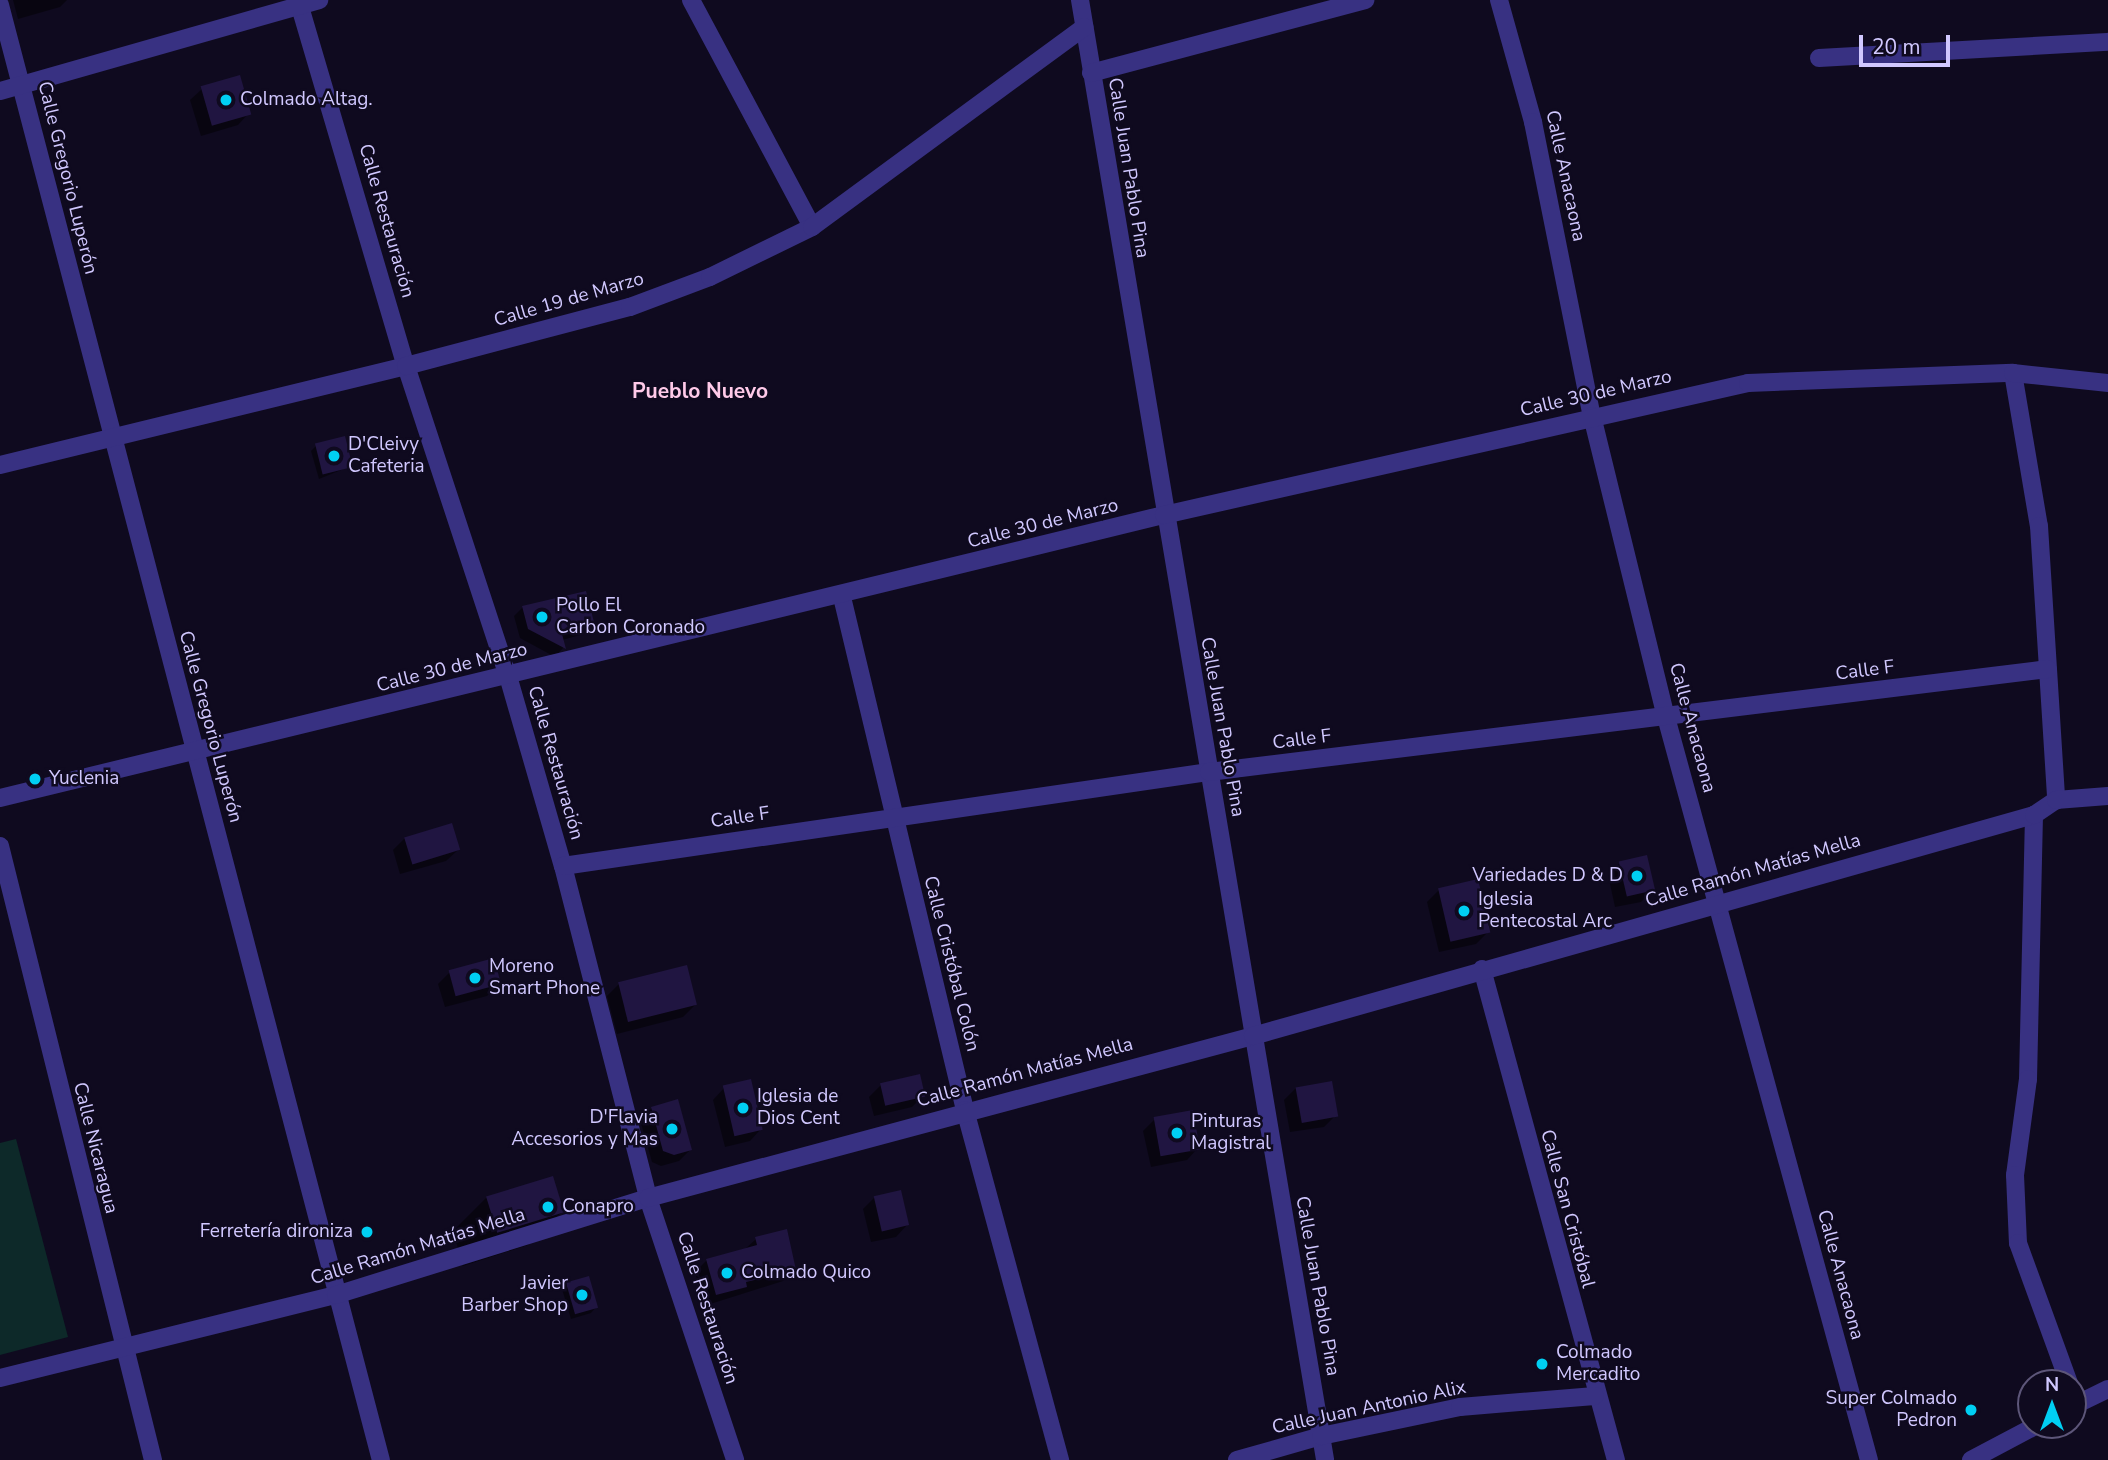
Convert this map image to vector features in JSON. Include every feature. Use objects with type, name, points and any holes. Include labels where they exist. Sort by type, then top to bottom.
[{"type":"street","points":[[0,91],[299,3],[319,0]]},
{"type":"street","points":[[691,0],[811,227]]},
{"type":"street","name":"Calle Juan Pablo Pina","points":[[1080,0],[1164,515],[1325,1460]]},
{"type":"street","points":[[1091,73],[1364,0]]},
{"type":"street","name":"Calle Anacaona","points":[[1499,0],[1533,122],[1592,416],[1666,717],[1869,1460]]},
{"type":"street","name":"Calle Restauración","points":[[299,3],[407,366],[508,676],[563,866],[648,1198],[735,1460]]},
{"type":"street","name":"Calle Gregorio Luperón","points":[[0,5],[381,1460]]},
{"type":"street","name":"Calle 19 de Marzo","points":[[0,464],[111,434],[407,366],[630,307],[710,276],[811,227],[1084,27]]},
{"type":"street","points":[[1819,58],[2108,42]]},
{"type":"street","points":[[2013,373],[2039,526],[2056,800],[2108,796]]},
{"type":"street","name":"Calle 30 de Marzo","points":[[0,798],[842,597],[1164,515],[1592,416],[1748,383],[2013,373],[2108,383]]},
{"type":"street","name":"Calle Cristóbal Colón","points":[[842,597],[965,1110],[1060,1460]]},
{"type":"street","name":"Calle F","points":[[563,866],[1209,772],[2048,669]]},
{"type":"street","name":"Calle Ramón Matías Mella","points":[[0,1378],[124,1350],[336,1295],[648,1198],[965,1110],[1254,1036],[1717,902],[2034,815],[2056,800]]},
{"type":"street","points":[[2034,815],[2028,1079],[2015,1175],[2018,1242],[2064,1369]]},
{"type":"street","name":"Calle Nicaragua","points":[[0,846],[153,1460]]},
{"type":"street","name":"Calle San Cristóbal","points":[[1482,969],[1595,1396],[1616,1460]]},
{"type":"street","points":[[2087,1397],[2108,1389]]},
{"type":"street","name":"Calle Juan Antonio Alix","points":[[1237,1460],[1321,1436],[1460,1407],[1595,1396]]},
{"type":"street","points":[[1971,1460],[2017,1436]]},
{"type":"green space","points":[[16,1139],[68,1337],[0,1355],[0,1143]]},
{"type":"building","name":"Colmado Altag.","points":[[240,75],[251,114],[212,126],[201,86]]},
{"type":"building","name":"D'Cleivy Cafeteria","points":[[345,436],[353,467],[323,475],[315,443]]},
{"type":"building","points":[[586,591],[595,626],[562,634],[566,649],[528,629],[522,606]]},
{"type":"building","points":[[452,823],[460,850],[412,864],[404,838]]},
{"type":"building","name":"Variedades D & D","points":[[1647,855],[1655,890],[1627,897],[1619,862]]},
{"type":"building","name":"Iglesia Pentecostal Arc","points":[[1478,879],[1490,933],[1450,942],[1438,888]]},
{"type":"building","name":"Moreno Smart Phone","points":[[494,958],[501,984],[456,996],[449,970]]},
{"type":"building","points":[[687,965],[697,1005],[628,1022],[618,982]]},
{"type":"building","points":[[920,1074],[925,1096],[885,1106],[880,1083]]},
{"type":"building","name":"Iglesia de Dios Cent","points":[[751,1079],[763,1130],[734,1136],[723,1086]]},
{"type":"building","points":[[1332,1081],[1338,1116],[1302,1123],[1296,1087]]},
{"type":"building","name":"D'Flavia Accesorios y Mas","points":[[678,1099],[692,1150],[674,1155],[663,1151],[651,1107]]},
{"type":"building","name":"Pinturas Magistral","points":[[1193,1110],[1200,1149],[1161,1156],[1154,1117]]},
{"type":"building","points":[[553,1176],[564,1212],[497,1233],[486,1196]]},
{"type":"building","points":[[901,1190],[909,1225],[882,1231],[874,1196]]},
{"type":"building","points":[[787,1229],[796,1270],[746,1282],[747,1287],[716,1295],[706,1259],[757,1245],[755,1237]]},
{"type":"building","name":"Javier Barber Shop","points":[[589,1276],[598,1308],[575,1314],[566,1283]]},
{"type":"place","name":"Colmado Altag.","points":[[226,100]]},
{"type":"place","name":"D'Cleivy Cafeteria","points":[[334,456]]},
{"type":"place","name":"Pollo El Carbon Coronado","points":[[542,617]]},
{"type":"place","name":"Yuclenia","points":[[35,779]]},
{"type":"place","name":"Variedades D & D","points":[[1637,876]]},
{"type":"place","name":"Iglesia Pentecostal Arc","points":[[1464,911]]},
{"type":"place","name":"Moreno Smart Phone","points":[[475,978]]},
{"type":"place","name":"Iglesia de Dios Cent","points":[[743,1108]]},
{"type":"place","name":"D'Flavia Accesorios y Mas","points":[[672,1129]]},
{"type":"place","name":"Pinturas Magistral","points":[[1177,1133]]},
{"type":"place","name":"Conapro","points":[[548,1207]]},
{"type":"place","name":"Ferretería dironiza","points":[[367,1232]]},
{"type":"place","name":"Colmado Quico","points":[[727,1273]]},
{"type":"place","name":"Javier Barber Shop","points":[[582,1295]]},
{"type":"place","name":"Colmado Mercadito","points":[[1542,1364]]},
{"type":"place","name":"Super Colmado Pedron","points":[[1971,1410]]},
{"type":"district","name":"Pueblo Nuevo","points":[[700,391]]}]
